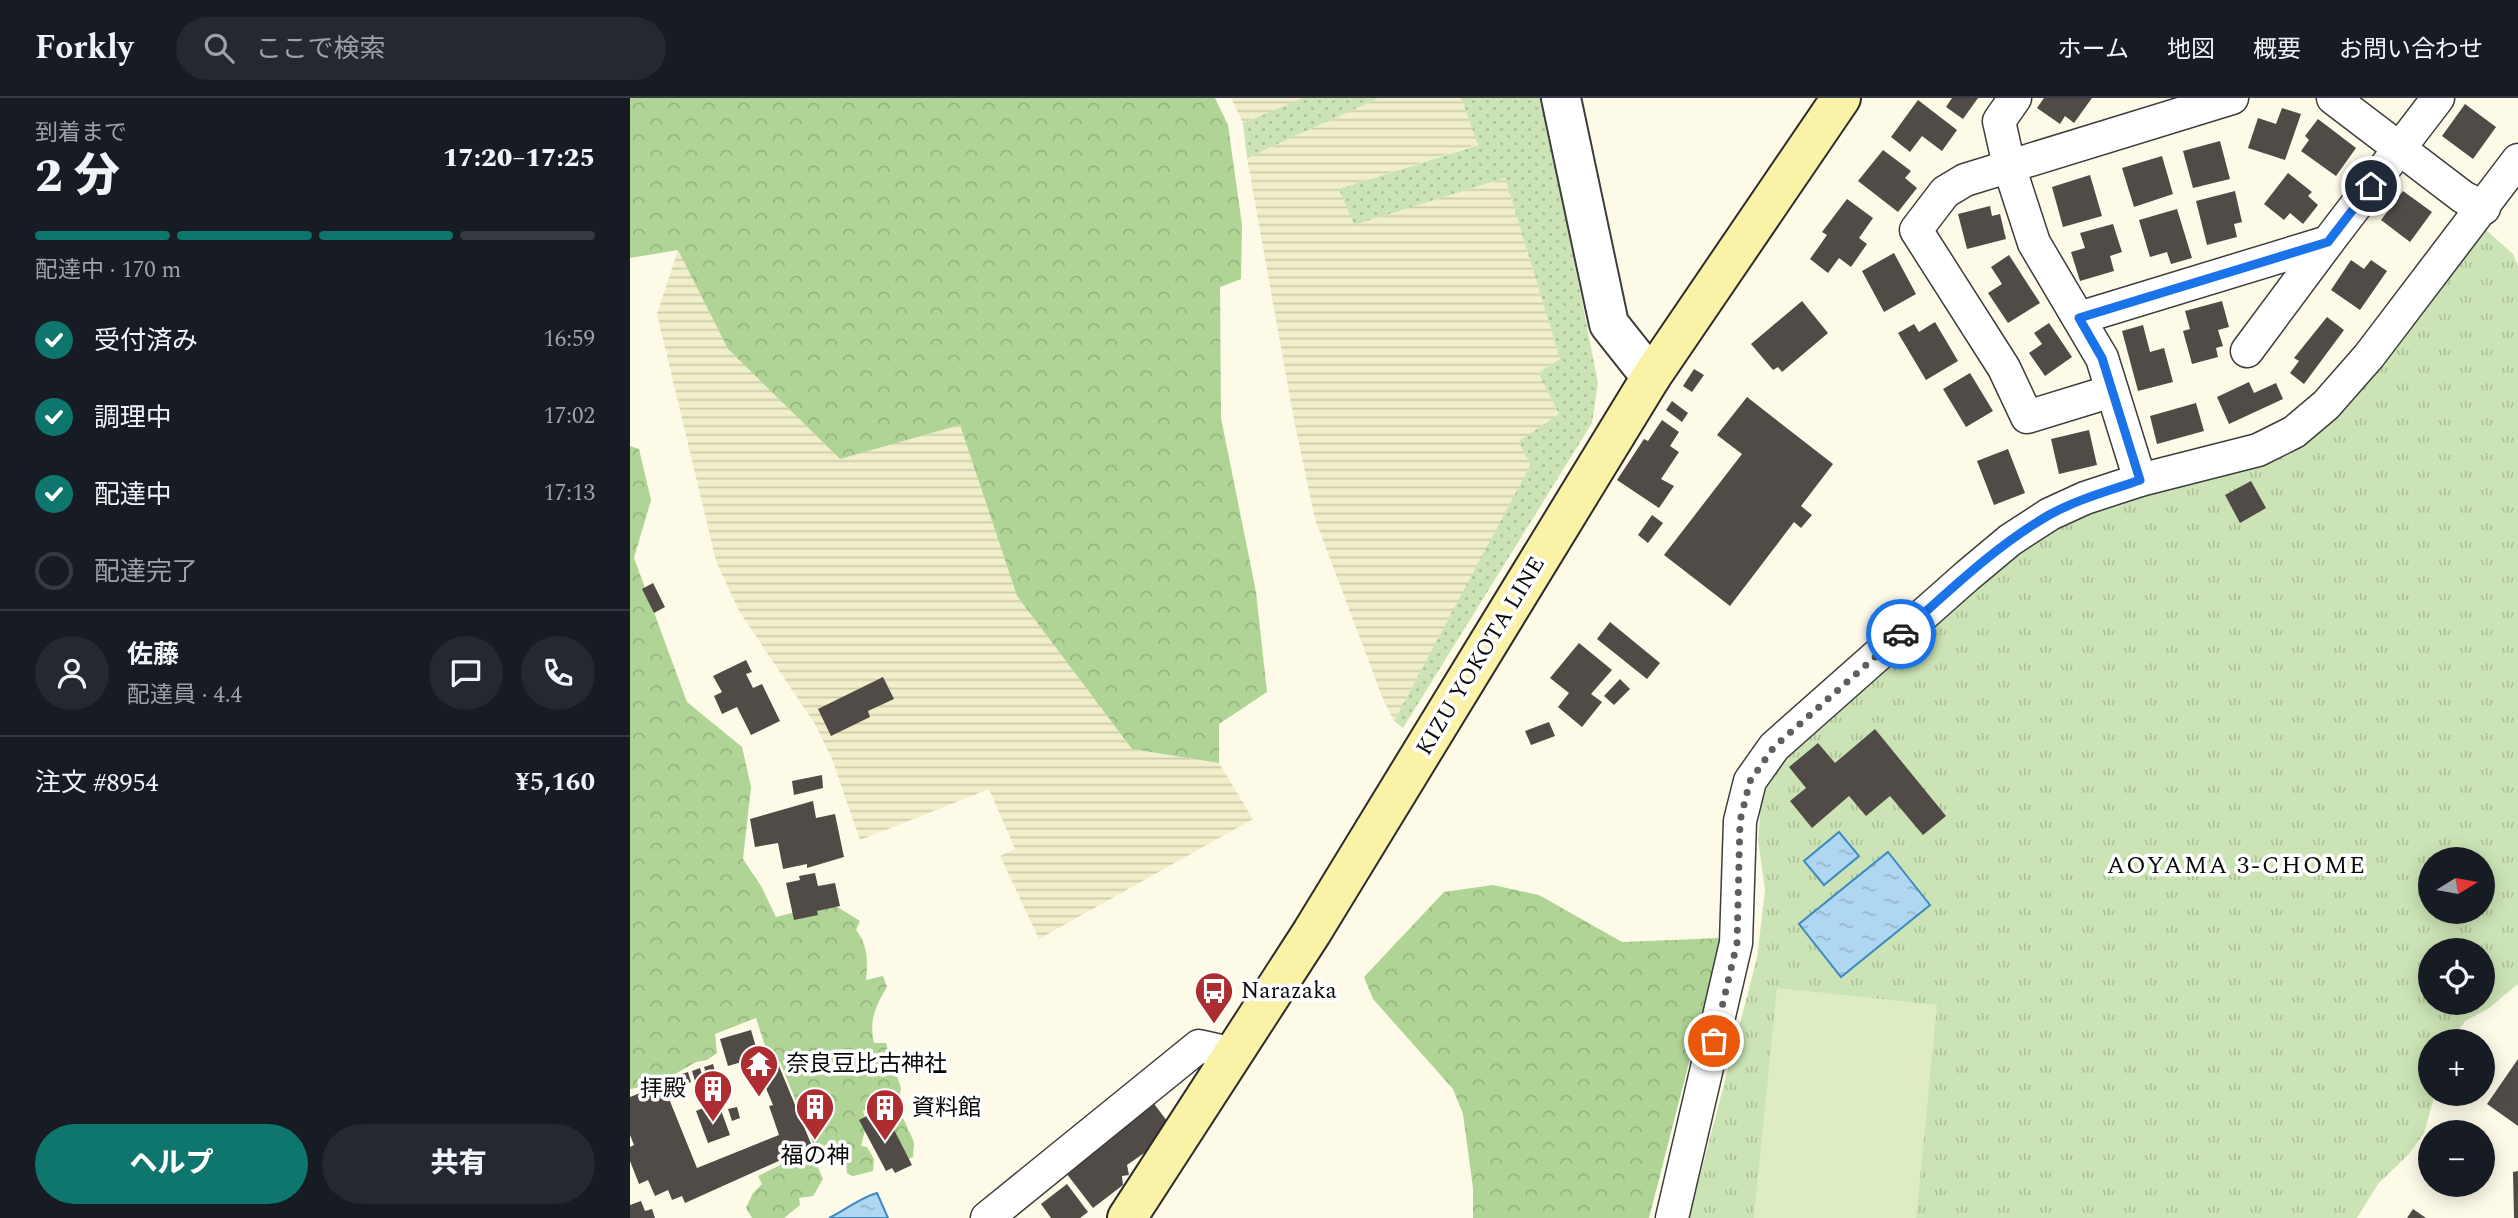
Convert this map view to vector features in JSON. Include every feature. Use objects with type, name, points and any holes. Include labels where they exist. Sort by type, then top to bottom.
[{"type":"main road","name":"KIZU YOKOTA LINE","points":[[1128,1218],[1312,932],[1651,377],[1841,98]]},
{"type":"street","points":[[1561,98],[1609,324],[1651,377]]},
{"type":"street","points":[[2015,98],[1999,121],[2009,166],[2034,243],[2061,293],[2102,358],[2140,480]]},
{"type":"street","points":[[2112,391],[2027,417],[2004,368],[1916,230],[1945,192],[1965,180],[2232,98]]},
{"type":"street","points":[[2333,98],[2463,197],[2484,208]]},
{"type":"street","points":[[2247,351],[2438,98]]},
{"type":"street","points":[[1672,1218],[1737,943],[1740,821],[1750,781],[1774,747],[1967,576],[2010,540],[2050,514],[2085,498],[2140,480],[2258,450],[2294,432],[2326,405],[2369,356],[2518,160]]},
{"type":"street","points":[[2079,318],[2328,242]]},
{"type":"street","points":[[987,1218],[1199,1046],[1235,1054]]},
{"type":"shaded area","points":[[1231,98],[1303,98],[1243,123]]},
{"type":"shaded area","points":[[1379,98],[1461,98],[1478,144],[1340,189],[1354,225],[1505,178],[1560,359],[1538,373],[1559,414],[1394,721],[1383,699],[1315,519],[1294,420],[1247,158]]},
{"type":"shaded area","points":[[678,250],[728,349],[840,459],[960,425],[1017,596],[1132,749],[1219,763],[1253,819],[1039,939],[1000,856],[1015,849],[989,789],[860,840],[832,759],[815,724],[739,611],[716,561],[657,314]]},
{"type":"green space","points":[[630,98],[1215,98],[1228,125],[1242,225],[1241,279],[1220,287],[1221,418],[1256,592],[1267,692],[1219,724],[1219,763],[1132,749],[1017,596],[960,425],[840,459],[728,349],[678,250],[630,258]]},
{"type":"green space","points":[[1303,98],[1379,98],[1247,158],[1243,123]]},
{"type":"green space","points":[[1461,98],[1542,98],[1598,383],[1592,423],[1403,728],[1394,721],[1531,464],[1518,442],[1559,414],[1538,373],[1560,359],[1505,178],[1354,225],[1339,189],[1478,145]]},
{"type":"green space","points":[[2485,229],[2513,254],[2518,266],[2518,984],[2495,1003],[2495,938],[2418,938],[2418,1015],[2476,1015],[2465,1021],[2460,1029],[2418,1029],[2418,1106],[2432,1106],[2428,1120],[2418,1120],[2418,1141],[2409,1154],[2378,1184],[2357,1218],[1689,1218],[1757,958],[1765,890],[1758,840],[1761,803],[1779,766],[1795,747],[2016,553],[2056,526],[2081,514],[2130,499],[2224,475],[2288,452],[2312,437],[2345,407]]},
{"type":"green space","points":[[630,446],[639,449],[651,500],[634,558],[687,702],[742,747],[751,787],[743,859],[761,886],[776,917],[831,903],[860,921],[856,930],[863,941],[866,954],[866,980],[883,976],[887,987],[874,1014],[874,1043],[886,1043],[901,1088],[898,1107],[914,1142],[913,1157],[899,1163],[876,1119],[867,1109],[863,1111],[867,1123],[861,1146],[867,1147],[874,1159],[873,1171],[853,1176],[847,1173],[845,1153],[836,1151],[816,1163],[823,1179],[813,1196],[799,1198],[800,1205],[784,1218],[752,1218],[746,1208],[753,1193],[762,1184],[758,1176],[815,1148],[780,1062],[769,1058],[756,1018],[715,1034],[717,1053],[707,1060],[696,1062],[656,1085],[630,1089]]},
{"type":"green space","points":[[1493,885],[1539,895],[1622,942],[1721,938],[1649,1218],[1473,1218],[1473,1188],[1463,1114],[1453,1089],[1373,999],[1364,977],[1444,892]]},
{"type":"green space","points":[[1777,988],[1937,1005],[1916,1218],[1754,1218]]},
{"type":"water","points":[[1839,832],[1859,856],[1824,885],[1804,861]]},
{"type":"water","points":[[1888,852],[1930,905],[1841,977],[1799,924]]},
{"type":"water","points":[[877,1193],[888,1218],[829,1218],[864,1198]]},
{"type":"building","points":[[1952,98],[1978,98],[1963,119],[1946,107]]},
{"type":"building","points":[[2044,98],[2092,98],[2074,123],[2065,116],[2060,124],[2037,108]]},
{"type":"building","points":[[1918,100],[1957,130],[1942,151],[1922,136],[1910,152],[1891,137]]},
{"type":"building","points":[[2465,104],[2496,127],[2473,159],[2442,136]]},
{"type":"building","points":[[2282,108],[2301,114],[2285,160],[2248,148],[2258,118],[2276,124]]},
{"type":"building","points":[[2318,119],[2356,148],[2336,176],[2301,151],[2309,140],[2305,136]]},
{"type":"building","points":[[2220,141],[2230,179],[2193,188],[2183,151]]},
{"type":"building","points":[[1883,150],[1911,171],[1905,178],[1917,188],[1898,212],[1858,181]]},
{"type":"building","points":[[2162,156],[2173,194],[2134,207],[2122,168]]},
{"type":"building","points":[[2288,173],[2312,192],[2308,196],[2318,205],[2303,224],[2290,213],[2284,220],[2264,204]]},
{"type":"building","points":[[2090,175],[2102,216],[2063,227],[2052,187]]},
{"type":"building","points":[[2235,191],[2242,222],[2234,224],[2237,237],[2207,245],[2196,201]]},
{"type":"building","points":[[2403,191],[2432,212],[2410,242],[2381,220]]},
{"type":"building","points":[[1847,199],[1873,218],[1859,238],[1867,244],[1851,267],[1839,258],[1828,273],[1810,259],[1827,235],[1822,232]]},
{"type":"building","points":[[1990,206],[1992,216],[2000,214],[2006,239],[1967,249],[1958,214]]},
{"type":"building","points":[[2177,209],[2192,258],[2171,264],[2167,252],[2150,257],[2139,220]]},
{"type":"building","points":[[2113,224],[2122,252],[2110,256],[2114,271],[2080,281],[2071,252],[2085,248],[2080,233]]},
{"type":"building","points":[[1894,253],[1916,294],[1884,312],[1862,271]]},
{"type":"building","points":[[2009,255],[2040,303],[2008,323],[1988,293],[2002,284],[1991,267]]},
{"type":"building","points":[[2351,260],[2364,269],[2371,260],[2387,271],[2360,310],[2331,290]]},
{"type":"building","points":[[1802,301],[1828,333],[1782,372],[1778,367],[1773,370],[1751,344]]},
{"type":"building","points":[[2222,301],[2229,327],[2218,330],[2223,346],[2216,348],[2218,357],[2192,364],[2183,331],[2190,329],[2185,311]]},
{"type":"building","points":[[2327,317],[2344,330],[2304,384],[2290,373],[2299,361],[2294,358]]},
{"type":"building","points":[[1935,322],[1958,361],[1926,380],[1898,333],[1914,324],[1919,332]]},
{"type":"building","points":[[2049,323],[2072,357],[2045,376],[2029,353],[2042,344],[2034,333]]},
{"type":"building","points":[[2143,325],[2150,352],[2164,348],[2173,382],[2138,391],[2122,331]]},
{"type":"building","points":[[1694,369],[1704,375],[1692,392],[1683,386]]},
{"type":"building","points":[[1970,373],[1993,411],[1966,427],[1943,389]]},
{"type":"building","points":[[2249,382],[2254,393],[2276,383],[2283,399],[2229,424],[2217,397]]},
{"type":"building","points":[[1747,397],[1833,464],[1801,506],[1812,515],[1801,528],[1794,522],[1730,606],[1664,555],[1742,454],[1717,435]]},
{"type":"building","points":[[1672,401],[1688,413],[1682,422],[1666,410]]},
{"type":"building","points":[[2196,403],[2204,431],[2157,444],[2150,416]]},
{"type":"building","points":[[1662,420],[1679,432],[1670,446],[1679,452],[1661,479],[1674,486],[1659,508],[1617,480],[1644,439],[1648,441]]},
{"type":"building","points":[[2089,430],[2097,465],[2059,474],[2051,439]]},
{"type":"building","points":[[2008,449],[2025,493],[1994,505],[1977,461]]},
{"type":"building","points":[[2251,481],[2266,508],[2240,523],[2225,495]]},
{"type":"building","points":[[1652,515],[1663,523],[1648,543],[1638,535]]},
{"type":"building","points":[[653,583],[665,607],[654,613],[642,589]]},
{"type":"building","points":[[1610,622],[1660,663],[1647,679],[1597,639]]},
{"type":"building","points":[[1579,643],[1612,670],[1591,694],[1602,702],[1582,727],[1558,707],[1569,693],[1550,678]]},
{"type":"building","points":[[746,660],[752,672],[746,674],[753,688],[762,684],[780,721],[751,735],[737,707],[722,714],[714,696],[722,692],[713,676]]},
{"type":"building","points":[[883,677],[894,699],[868,711],[870,717],[831,736],[818,709]]},
{"type":"building","points":[[1620,679],[1630,689],[1614,705],[1604,696]]},
{"type":"building","points":[[1549,722],[1555,736],[1531,745],[1525,731]]},
{"type":"building","points":[[1875,729],[1946,816],[1923,835],[1890,796],[1866,816],[1849,796],[1812,828],[1790,801],[1806,788],[1789,767],[1818,743],[1835,763]]},
{"type":"building","points":[[822,775],[823,788],[794,795],[792,781]]},
{"type":"building","points":[[813,801],[816,818],[835,814],[844,857],[807,868],[807,864],[783,869],[778,843],[755,847],[750,819]]},
{"type":"building","points":[[815,873],[818,886],[835,883],[840,906],[817,911],[818,915],[794,920],[786,883],[800,880],[799,876]]},
{"type":"building","points":[[751,1030],[759,1057],[728,1066],[720,1039]]},
{"type":"building","points":[[2518,1059],[2518,1126],[2490,1106],[2495,1106],[2495,1092]]},
{"type":"building","points":[[713,1064],[716,1075],[707,1077],[704,1067]]},
{"type":"building","points":[[779,1066],[812,1146],[685,1203],[682,1196],[672,1200],[668,1190],[655,1196],[648,1180],[639,1184],[630,1161],[630,1147],[634,1145],[630,1135],[630,1097],[663,1084],[697,1168],[779,1135],[769,1106],[773,1105],[760,1074]]},
{"type":"building","points":[[700,1068],[703,1078],[695,1081],[692,1071]]},
{"type":"building","points":[[688,1072],[691,1082],[682,1085],[679,1075]]},
{"type":"building","points":[[1152,1101],[1167,1121],[1150,1149],[1127,1165],[1129,1175],[1122,1176],[1123,1185],[1093,1208],[1063,1169]]},
{"type":"building","name":"拝殿","points":[[718,1102],[730,1135],[708,1143],[696,1111]]},
{"type":"building","points":[[737,1107],[740,1118],[732,1121],[728,1109]]},
{"type":"building","name":"資料館","points":[[883,1108],[912,1165],[895,1173],[892,1168],[886,1171],[859,1120]]},
{"type":"building","points":[[2518,1171],[2518,1218],[2514,1218],[2513,1172]]},
{"type":"building","points":[[1067,1184],[1088,1212],[1080,1218],[1051,1218],[1041,1204]]},
{"type":"building","points":[[641,1201],[645,1211],[652,1209],[655,1218],[630,1218],[630,1205]]},
{"type":"building","points":[[2413,1209],[2426,1218],[2407,1218]]},
{"type":"way so far","points":[[1714,1041],[1737,943],[1740,821],[1750,781],[1774,747],[1901,634]]},
{"type":"place","name":"Narazaka","points":[[1214,1025]]},
{"type":"place","name":"奈良豆比古神社","points":[[759,1098]]},
{"type":"place","name":"拝殿","points":[[713,1123]]},
{"type":"place","name":"福の神","points":[[815,1141]]},
{"type":"place","name":"資料館","points":[[885,1142]]},
{"type":"district","name":"AOYAMA 3-CHOME","points":[[2237,866]]},
{"type":"route","points":[[1901,634],[2010,540],[2050,514],[2085,498],[2140,480],[2102,358],[2079,318],[2328,242],[2371,186]]}]
